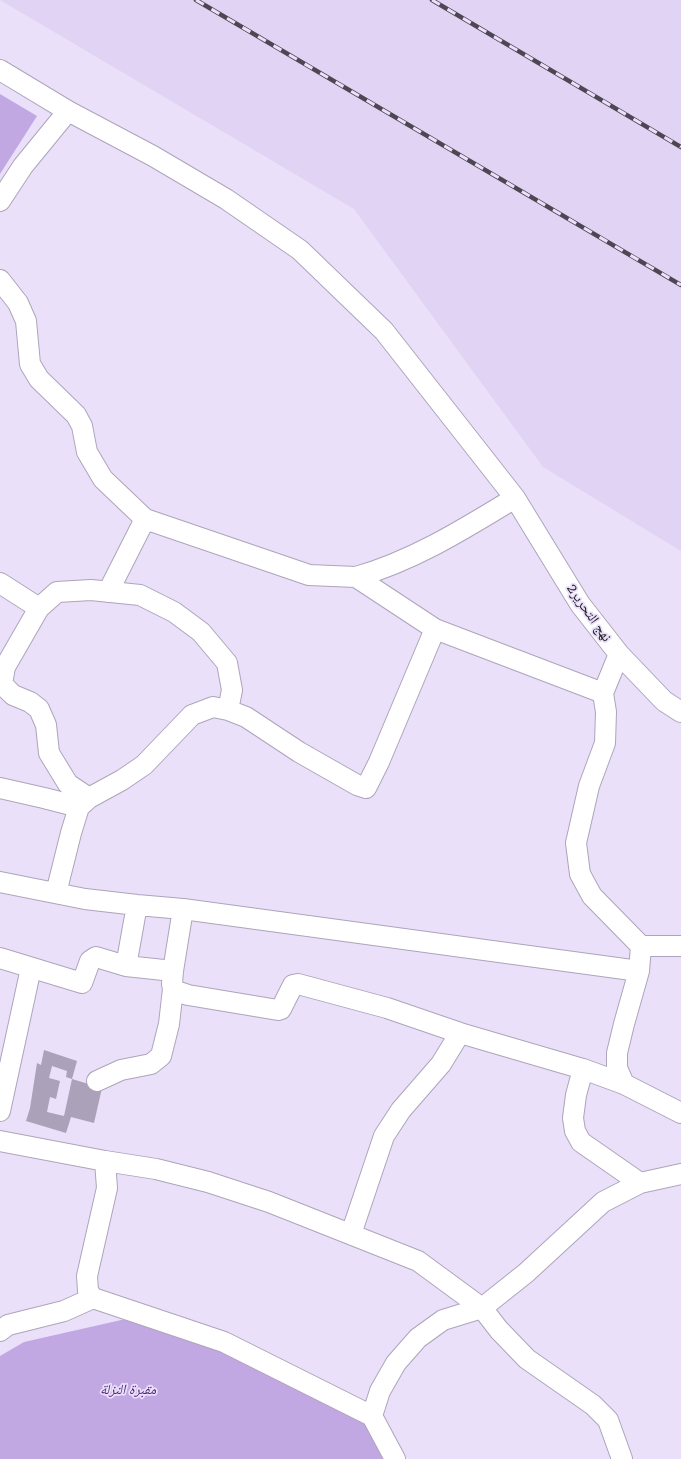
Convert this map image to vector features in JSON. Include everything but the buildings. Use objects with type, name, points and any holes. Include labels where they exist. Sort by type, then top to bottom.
[{"type":"street","name":"نهج التحرير2","points":[[0,70],[68,111],[153,156],[226,198],[300,250],[384,331],[515,498],[580,604],[619,654],[664,701],[681,712]]},
{"type":"street","points":[[0,201],[23,166],[68,111]]},
{"type":"street","points":[[0,280],[18,303],[26,321],[30,364],[39,379],[76,415],[82,426],[87,452],[103,480],[145,519],[308,575],[356,577],[381,570],[412,557],[515,498]]},
{"type":"street","points":[[108,592],[145,519]]},
{"type":"street","points":[[356,577],[435,629],[603,693]]},
{"type":"street","points":[[0,583],[39,608]]},
{"type":"street","points":[[84,803],[68,784],[49,753],[46,725],[39,709],[30,702],[13,694],[2,684],[5,667],[39,608],[57,592],[91,590],[140,595],[174,612],[201,632],[227,663],[232,690],[228,710]]},
{"type":"street","points":[[56,892],[71,833],[84,803],[144,765],[192,714],[213,707],[228,710],[246,717],[299,752],[357,785],[366,788],[373,775],[435,629]]},
{"type":"street","points":[[619,654],[603,693],[606,712],[605,743],[589,786],[576,843],[580,874],[592,896],[641,946],[681,946]]},
{"type":"street","points":[[0,788],[44,798],[84,803]]},
{"type":"street","points":[[0,882],[56,892],[84,899],[182,909],[640,971]]},
{"type":"street","points":[[126,966],[137,905]]},
{"type":"street","points":[[97,1081],[121,1070],[151,1064],[161,1056],[169,1024],[182,909]]},
{"type":"street","points":[[624,1084],[617,1068],[617,1053],[640,971],[641,946]]},
{"type":"street","points":[[0,958],[82,983],[90,961],[96,957],[173,980],[179,992],[188,995],[278,1010],[281,1009],[293,986],[298,984],[386,1008],[460,1033],[582,1069],[624,1084],[681,1113]]},
{"type":"street","points":[[0,1111],[31,968]]},
{"type":"street","points":[[351,1234],[384,1136],[401,1110],[441,1064],[460,1033]]},
{"type":"street","points":[[582,1069],[572,1118],[575,1130],[581,1142],[640,1183]]},
{"type":"street","points":[[0,1141],[156,1169],[208,1182],[269,1202],[418,1261],[482,1308],[499,1330],[527,1358],[593,1405],[608,1420],[622,1459]]},
{"type":"street","points":[[105,1160],[107,1188],[87,1276],[88,1291],[93,1298],[224,1342],[372,1416],[395,1459]]},
{"type":"street","points":[[372,1416],[380,1391],[396,1363],[418,1338],[443,1320],[482,1308],[526,1273],[603,1202],[640,1183],[681,1174]]},
{"type":"street","points":[[0,1331],[8,1325],[64,1311],[93,1298]]},
{"type":"shaded area","points":[[0,0],[681,0],[681,551],[543,467],[354,209]]},
{"type":"green space","points":[[0,94],[37,116],[0,174]]},
{"type":"green space","name":"مقبرة النزلة","points":[[130,1318],[225,1348],[320,1394],[375,1431],[385,1459],[0,1459],[0,1356],[24,1342]]},
{"type":"railway","points":[[196,0],[681,285]]},
{"type":"railway","points":[[432,0],[681,147]]}]
